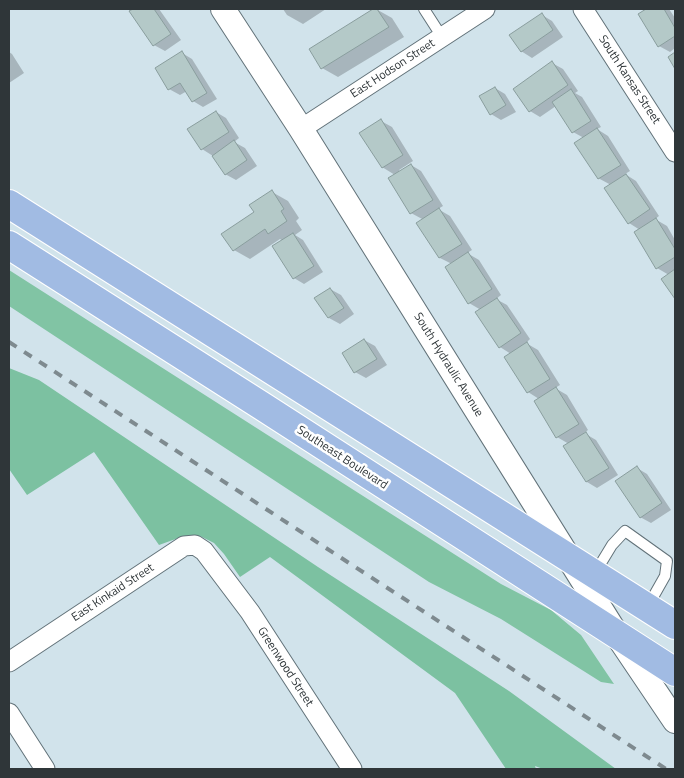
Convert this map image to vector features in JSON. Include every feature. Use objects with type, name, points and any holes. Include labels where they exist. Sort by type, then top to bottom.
[{"type":"main road","points":[[9,204],[675,625]]},
{"type":"main road","name":"Southeast Boulevard","points":[[9,245],[675,672]]},
{"type":"street","name":"South Hydraulic Avenue","points":[[223,9],[301,129],[566,555],[615,632],[675,720]]},
{"type":"street","name":"East Hodson Street","points":[[301,129],[485,9]]},
{"type":"street","name":"South Kansas Street","points":[[583,9],[675,152]]},
{"type":"street","name":"East Kinkaid Street","points":[[9,662],[184,546],[195,545],[204,551],[215,566]]},
{"type":"street","name":"Greenwood Street","points":[[215,566],[250,612],[352,769]]},
{"type":"street","points":[[9,712],[45,769]]},
{"type":"lane","points":[[424,9],[442,37]]},
{"type":"lane","points":[[595,573],[612,545],[625,530],[667,561],[665,576],[647,607]]},
{"type":"green space","points":[[9,270],[501,584],[551,610],[581,635],[614,684],[601,682],[501,619],[429,582],[9,306]]},
{"type":"green space","points":[[9,368],[39,380],[318,567],[509,691],[616,769],[543,769],[535,766],[536,769],[506,769],[455,693],[270,557],[240,577],[214,543],[200,536],[184,536],[159,545],[94,452],[27,495],[9,469]]},
{"type":"building","points":[[133,9],[154,9],[171,34],[153,46],[129,11]]},
{"type":"building","points":[[373,9],[377,9],[389,27],[321,69],[309,49]]},
{"type":"building","points":[[646,9],[664,9],[675,28],[675,36],[658,47],[638,14]]},
{"type":"building","points":[[542,13],[553,30],[521,52],[509,35]]},
{"type":"building","points":[[182,51],[207,93],[192,102],[180,83],[168,90],[155,68]]},
{"type":"building","points":[[675,52],[675,69],[668,57]]},
{"type":"building","points":[[552,61],[568,85],[529,112],[513,89]]},
{"type":"building","points":[[495,87],[506,105],[490,115],[479,96]]},
{"type":"building","points":[[571,89],[591,121],[572,133],[552,102]]},
{"type":"building","points":[[216,111],[229,132],[201,150],[187,129]]},
{"type":"building","points":[[381,119],[403,155],[382,168],[359,133]]},
{"type":"building","points":[[597,128],[621,165],[598,179],[574,143]]},
{"type":"building","points":[[234,140],[247,160],[225,175],[212,156]]},
{"type":"building","points":[[411,164],[433,200],[410,214],[388,178]]},
{"type":"building","points":[[626,174],[650,209],[628,224],[604,188]]},
{"type":"building","points":[[272,190],[284,209],[281,211],[287,221],[268,234],[265,229],[233,251],[221,234],[254,212],[249,205]]},
{"type":"building","points":[[439,208],[462,244],[439,258],[416,223]]},
{"type":"building","points":[[656,218],[675,249],[675,257],[656,269],[634,232]]},
{"type":"building","points":[[293,233],[314,266],[293,279],[272,246]]},
{"type":"building","points":[[468,252],[492,289],[468,304],[445,267]]},
{"type":"building","points":[[675,269],[675,299],[661,279]]},
{"type":"building","points":[[330,288],[344,308],[328,318],[314,298]]},
{"type":"building","points":[[497,298],[521,333],[499,348],[475,312]]},
{"type":"building","points":[[364,339],[377,359],[354,373],[342,353]]},
{"type":"building","points":[[527,342],[550,379],[527,393],[504,357]]},
{"type":"building","points":[[556,387],[579,424],[556,438],[534,401]]},
{"type":"building","points":[[586,432],[609,468],[586,482],[563,446]]},
{"type":"building","points":[[637,466],[662,503],[640,518],[615,481]]},
{"type":"railway","points":[[9,342],[666,769]]}]
